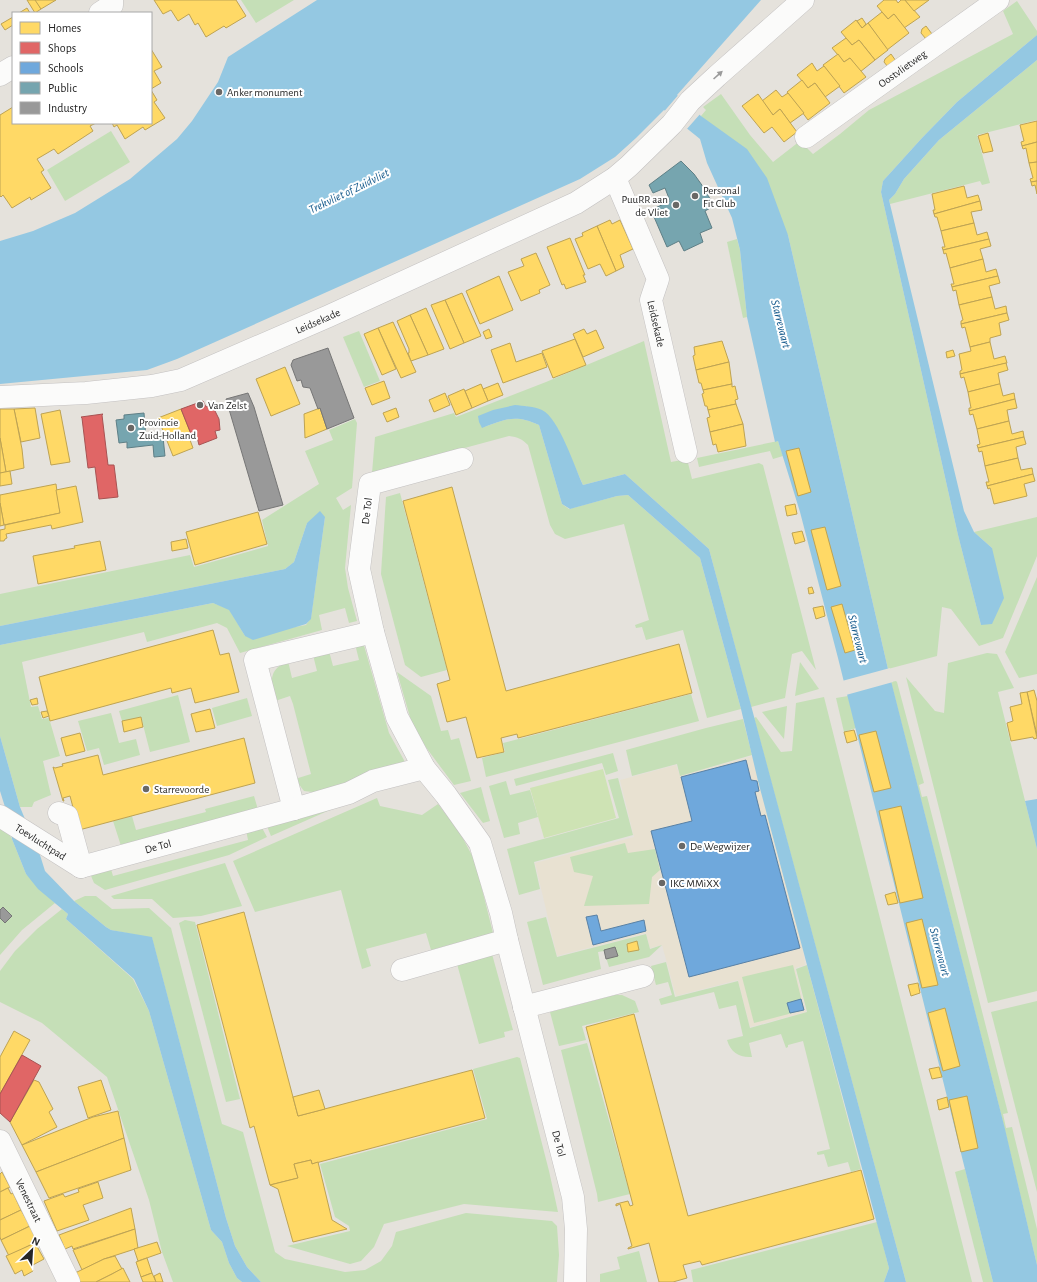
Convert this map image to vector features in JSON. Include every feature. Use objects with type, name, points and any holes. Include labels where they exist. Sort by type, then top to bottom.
[{"type":"street","name":"Leidsekade","points":[[0,397],[93,392],[152,386],[181,380],[329,316],[576,203],[615,178],[630,166],[672,124],[690,101],[803,0]]},
{"type":"street","name":"Oostvlietweg","points":[[806,137],[998,0]]},
{"type":"street","points":[[0,75],[12,68]]},
{"type":"street","name":"Leidsekade","points":[[615,178],[658,279],[651,300],[686,452]]},
{"type":"street","name":"De Tol","points":[[462,458],[370,484],[359,569],[373,632],[396,717],[424,768],[446,795],[480,843],[501,913],[573,1197],[576,1228],[575,1282]]},
{"type":"street","points":[[294,809],[254,660],[373,632]]},
{"type":"street","name":"De Tol","points":[[81,867],[350,793],[373,781],[424,768]]},
{"type":"street","points":[[59,813],[67,816],[81,867]]},
{"type":"street","name":"Toevluchtpad","points":[[0,816],[81,867]]},
{"type":"street","points":[[402,970],[507,940]]},
{"type":"street","points":[[524,1007],[643,976]]},
{"type":"street","name":"Venestraat","points":[[0,1141],[69,1282]]},
{"type":"shaded area","name":"IKC MMiXX","points":[[753,756],[803,949],[805,965],[795,968],[806,1012],[750,1027],[738,980],[676,996],[662,945],[650,948],[646,933],[557,956],[535,863],[634,837],[620,780],[676,765],[680,776]]},
{"type":"green space","points":[[241,0],[294,0],[256,23]]},
{"type":"green space","points":[[1017,1],[1037,31],[1037,35],[957,102],[883,181],[881,192],[958,535],[981,625],[992,548],[974,532],[1037,517],[1037,556],[1003,638],[979,646],[951,609],[942,607],[937,656],[888,669],[788,235],[701,116],[706,110],[703,107],[721,94],[750,135],[773,162],[800,141],[813,154],[869,110],[1013,34],[1003,11]]},
{"type":"green space","points":[[1037,60],[1037,120],[977,135],[990,183],[982,185],[980,181],[890,204],[889,200],[895,194],[904,179],[939,140]]},
{"type":"green space","points":[[111,131],[130,162],[65,201],[47,170]]},
{"type":"green space","points":[[737,239],[740,250],[747,317],[743,318],[727,242]]},
{"type":"green space","points":[[359,331],[380,381],[364,387],[343,337]]},
{"type":"green space","points":[[644,341],[671,462],[687,459],[692,479],[759,463],[763,465],[816,670],[802,651],[792,654],[785,698],[751,707],[709,549],[625,474],[583,485],[558,429],[526,406],[482,428],[510,419],[523,420],[539,425],[562,504],[569,509],[617,496],[628,495],[700,558],[741,709],[707,718],[683,630],[646,640],[642,627],[636,628],[635,625],[649,620],[624,524],[565,539],[555,534],[550,525],[528,445],[522,440],[509,436],[372,473],[375,437],[454,413],[456,417],[546,382]]},
{"type":"green space","points":[[355,419],[357,423],[352,488],[336,498],[343,510],[351,505],[345,568],[348,588],[357,621],[349,623],[345,608],[319,615],[322,630],[240,653],[227,628],[217,623],[147,642],[144,632],[22,662],[31,707],[38,706],[42,719],[49,718],[60,756],[43,761],[51,795],[34,802],[32,807],[20,807],[0,736],[0,645],[213,603],[229,609],[245,636],[306,625],[311,618],[325,517],[307,523],[294,562],[285,569],[0,626],[0,594],[190,555],[194,567],[268,546],[262,520],[319,484],[305,451],[333,440],[329,430]]},
{"type":"green space","points":[[778,441],[783,456],[773,459],[770,451],[699,467],[697,458]]},
{"type":"green space","points":[[400,493],[447,670],[421,677],[405,665],[381,574],[386,497]]},
{"type":"green space","points":[[1037,577],[1037,674],[1019,678],[1005,652]]},
{"type":"green space","points":[[363,642],[389,733],[405,762],[321,793],[304,791],[295,779],[311,774],[293,704],[290,696],[275,701],[272,688],[272,678],[277,669],[288,661],[292,678],[317,671],[313,655],[329,651],[333,666],[359,660],[355,644]]},
{"type":"green space","points":[[987,653],[997,654],[1014,688],[998,692],[1037,849],[1037,991],[988,1003],[906,677],[935,711],[944,713],[948,663]]},
{"type":"green space","points":[[800,662],[819,689],[795,696]]},
{"type":"green space","points":[[397,672],[431,696],[441,731],[448,730],[451,740],[459,738],[471,781],[454,785],[425,746],[412,724]]},
{"type":"green space","points":[[896,681],[924,783],[919,785],[922,797],[927,796],[1008,1113],[1003,1114],[1006,1128],[1012,1127],[1037,1229],[1037,1265],[1001,1114],[891,682]]},
{"type":"green space","points":[[691,694],[699,721],[486,777],[482,758],[505,752],[503,743]]},
{"type":"green space","points":[[178,695],[190,742],[150,752],[141,717],[122,721],[119,711]]},
{"type":"green space","points":[[848,696],[856,728],[844,732],[836,698]]},
{"type":"green space","points":[[824,697],[972,1282],[906,1282],[754,718],[756,717],[781,752],[792,751],[796,703]]},
{"type":"green space","points":[[247,698],[252,716],[217,726],[212,708]]},
{"type":"green space","points":[[787,706],[784,739],[762,712]]},
{"type":"green space","points":[[111,713],[119,743],[136,739],[140,755],[104,765],[99,748],[87,751],[78,721]]},
{"type":"green space","points":[[743,719],[752,755],[680,776],[677,764],[632,776],[626,750]]},
{"type":"green space","points":[[613,753],[618,771],[606,775],[602,763],[516,786],[514,779]]},
{"type":"green space","points":[[603,769],[616,818],[544,838],[530,788]]},
{"type":"green space","points":[[618,778],[633,835],[534,862],[540,889],[519,895],[507,849],[619,818],[608,780]]},
{"type":"green space","points":[[506,781],[510,795],[530,790],[538,817],[518,823],[520,834],[504,838],[489,786]]},
{"type":"green space","points":[[481,787],[490,821],[483,823],[460,793]]},
{"type":"green space","points":[[254,796],[259,813],[122,849],[113,821],[132,816],[136,830],[206,812],[205,809]]},
{"type":"green space","points":[[377,798],[380,806],[422,815],[438,804],[460,833],[475,861],[493,933],[431,950],[426,933],[366,949],[371,966],[362,969],[341,890],[255,912],[233,861]]},
{"type":"green space","points":[[348,802],[271,836],[266,824]]},
{"type":"green space","points":[[261,826],[267,837],[229,855],[105,890],[94,883],[89,871],[110,866],[113,876],[248,840],[246,830]]},
{"type":"green space","points":[[0,827],[7,830],[12,839],[26,874],[55,903],[22,930],[0,955]]},
{"type":"green space","points":[[625,843],[628,853],[655,849],[660,870],[652,877],[649,904],[584,906],[593,876],[574,872],[570,857]]},
{"type":"green space","points":[[225,863],[242,906],[201,916],[173,918],[152,899],[114,899],[111,896]]},
{"type":"green space","points":[[85,896],[96,896],[112,909],[149,908],[171,928],[222,1124],[243,1132],[275,1252],[285,1259],[345,1272],[365,1270],[381,1261],[392,1246],[396,1232],[466,1213],[552,1221],[557,1226],[559,1255],[557,1282],[261,1282],[247,1267],[235,1246],[226,1218],[152,938],[111,930],[106,927],[74,901]]},
{"type":"green space","points":[[62,909],[68,914],[66,919],[133,979],[149,1011],[211,1230],[222,1242],[229,1263],[237,1278],[242,1282],[173,1282],[162,1252],[149,1200],[107,1077],[42,1023],[0,1002],[0,971],[15,951],[37,929]]},
{"type":"green space","points":[[546,917],[557,957],[646,934],[650,949],[662,945],[649,957],[609,967],[604,951],[598,952],[601,969],[543,985],[527,922]]},
{"type":"green space","points":[[185,920],[195,922],[240,1099],[226,1102],[179,923]]},
{"type":"green space","points":[[492,954],[513,1030],[504,1032],[505,1037],[479,1044],[457,964]]},
{"type":"green space","points":[[666,962],[675,997],[738,981],[750,1028],[807,1012],[796,969],[807,965],[861,1169],[851,1172],[848,1162],[828,1167],[824,1154],[817,1154],[817,1152],[830,1149],[803,1041],[788,1045],[786,1048],[781,1034],[749,1043],[752,1057],[744,1057],[736,1054],[727,1040],[743,1036],[736,1005],[719,1009],[714,992],[661,1005],[659,999],[672,995],[668,982],[656,985],[651,966]]},
{"type":"green space","points":[[793,965],[804,1010],[754,1023],[742,977]]},
{"type":"green space","points":[[615,995],[622,995],[635,1001],[639,1012],[582,1026],[586,1040],[559,1046],[550,1012]]},
{"type":"green space","points":[[1037,1001],[1037,1192],[991,1012]]},
{"type":"green space","points":[[587,1043],[630,1194],[598,1202],[561,1050]]},
{"type":"green space","points":[[517,1057],[520,1058],[558,1212],[464,1204],[384,1224],[374,1247],[361,1261],[350,1264],[287,1246],[350,1231],[349,1226],[335,1217],[320,1164],[487,1119],[473,1069]]},
{"type":"green space","points":[[965,1169],[993,1282],[983,1282],[955,1172]]},
{"type":"green space","points":[[877,1222],[889,1268],[884,1282],[693,1282],[691,1270]]},
{"type":"green space","points":[[639,1251],[647,1282],[600,1282],[600,1274],[620,1269],[617,1257]]},
{"type":"water","points":[[317,0],[761,0],[677,95],[701,116],[747,149],[767,178],[788,235],[888,669],[1005,1129],[1037,1265],[1037,1282],[993,1282],[838,658],[800,512],[778,441],[775,442],[747,317],[740,250],[732,218],[707,163],[700,139],[664,110],[615,157],[580,179],[177,359],[147,370],[0,384],[0,241],[33,231],[75,213],[130,179],[177,139],[192,121],[218,82],[228,57]]},
{"type":"water","points":[[1037,35],[1037,60],[939,140],[904,179],[895,194],[889,200],[964,511],[974,532],[992,548],[1004,598],[992,624],[981,625],[958,535],[881,192],[883,181],[957,102]]},
{"type":"water","points":[[515,405],[536,408],[542,410],[548,415],[560,433],[583,485],[625,474],[709,549],[906,1282],[884,1282],[889,1268],[758,781],[741,709],[700,558],[628,495],[617,496],[570,509],[562,504],[539,425],[523,420],[510,419],[482,428],[479,422],[478,416],[493,410]]},
{"type":"water","points":[[320,511],[325,517],[311,619],[306,624],[253,640],[245,636],[229,610],[213,603],[0,645],[0,626],[285,569],[294,562],[307,523]]},
{"type":"water","points":[[0,736],[20,807],[45,871],[74,901],[106,927],[111,930],[152,937],[226,1218],[235,1246],[247,1267],[261,1282],[242,1282],[237,1278],[229,1263],[222,1242],[211,1230],[149,1011],[134,979],[66,919],[68,914],[38,889],[26,874],[12,839],[0,791]]},
{"type":"water","points":[[1037,799],[1037,849],[1025,801]]},
{"type":"pier","points":[[680,93],[679,95],[701,113],[686,130],[664,112],[661,115]]},
{"type":"pier","points":[[890,668],[893,682],[846,695],[842,681]]},
{"type":"building: Homes","points":[[27,0],[36,0],[41,9],[34,12]]},
{"type":"building: Homes","points":[[35,0],[56,0],[41,9]]},
{"type":"building: Homes","points":[[154,0],[236,0],[246,16],[226,28],[224,26],[206,37],[198,23],[195,25],[189,14],[178,21],[171,10],[163,14]]},
{"type":"building: Homes","points":[[884,0],[896,0],[898,3],[901,0],[905,0],[920,17],[904,28],[894,14],[888,19],[877,6]]},
{"type":"building: Homes","points":[[905,0],[929,0],[914,11]]},
{"type":"building: Homes","points":[[27,8],[29,12],[21,12]]},
{"type":"building: Homes","points":[[882,12],[888,19],[894,14],[909,33],[887,50],[868,23]]},
{"type":"building: Homes","points":[[12,18],[12,26],[5,30],[1,24]]},
{"type":"building: Homes","points":[[862,18],[866,24],[862,28],[857,21]]},
{"type":"building: Homes","points":[[856,20],[862,28],[868,23],[888,50],[875,60],[859,40],[852,45],[841,32]]},
{"type":"building: Homes","points":[[926,26],[932,34],[926,39],[921,33],[922,29]]},
{"type":"building: Homes","points":[[846,38],[852,45],[859,40],[875,60],[860,72],[850,58],[844,62],[832,48]]},
{"type":"building: Homes","points":[[152,51],[162,67],[154,71],[161,83],[152,88]]},
{"type":"building: Homes","points":[[838,54],[844,62],[850,58],[866,77],[844,93],[823,65]]},
{"type":"building: Homes","points":[[891,54],[896,61],[888,67],[884,62],[885,59]]},
{"type":"building: Homes","points":[[812,63],[817,71],[824,66],[840,86],[825,97],[815,83],[808,88],[797,75]]},
{"type":"building: Homes","points":[[802,80],[808,88],[815,83],[830,103],[808,120],[787,92]]},
{"type":"building: Homes","points":[[776,90],[782,97],[788,93],[804,113],[790,123],[780,109],[773,115],[762,101]]},
{"type":"building: Homes","points":[[152,92],[157,100],[154,102],[165,118],[145,130],[143,127],[125,139],[117,125],[114,127],[112,124],[152,124]]},
{"type":"building: Homes","points":[[758,94],[773,115],[780,109],[797,132],[784,142],[772,127],[764,133],[742,106]]},
{"type":"building: Homes","points":[[12,108],[12,124],[94,124],[90,126],[93,131],[58,154],[54,149],[37,159],[44,170],[41,172],[51,188],[31,200],[30,197],[12,208],[3,195],[1,197],[0,196],[0,115]]},
{"type":"building: Homes","points":[[1037,121],[1037,142],[1022,146],[1021,142],[1024,141],[1020,125]]},
{"type":"building: Homes","points":[[988,133],[993,151],[983,153],[978,136]]},
{"type":"building: Homes","points":[[1037,142],[1037,162],[1029,163],[1026,148],[1023,149],[1022,146]]},
{"type":"building: Homes","points":[[1037,162],[1037,181],[1031,182],[1030,179],[1033,178],[1029,163]]},
{"type":"building: Homes","points":[[1037,181],[1037,194],[1035,185],[1032,186],[1031,182]]},
{"type":"building: Homes","points":[[964,186],[967,198],[978,195],[980,201],[934,214],[933,210],[935,210],[932,194]]},
{"type":"building: Homes","points":[[980,201],[982,210],[971,212],[974,223],[941,231],[937,217],[935,217],[934,214]]},
{"type":"building: Homes","points":[[610,220],[612,224],[620,220],[633,249],[620,255],[624,267],[616,271],[597,226]]},
{"type":"building: Homes","points":[[974,223],[977,235],[987,232],[989,239],[943,250],[942,247],[945,247],[941,231]]},
{"type":"building: Homes","points":[[597,226],[616,271],[606,276],[600,264],[588,269],[575,239],[583,236],[582,233]]},
{"type":"building: Homes","points":[[570,238],[585,275],[583,275],[586,282],[566,289],[564,284],[562,285],[547,247]]},
{"type":"building: Homes","points":[[989,239],[991,246],[980,249],[983,259],[950,268],[946,253],[944,254],[943,250]]},
{"type":"building: Homes","points":[[536,253],[550,285],[539,290],[540,293],[521,301],[508,272],[524,266],[521,259]]},
{"type":"building: Homes","points":[[983,259],[986,272],[996,269],[998,276],[952,287],[951,284],[954,284],[950,268]]},
{"type":"building: Homes","points":[[499,276],[513,310],[480,324],[466,291]]},
{"type":"building: Homes","points":[[998,276],[1000,283],[989,286],[992,297],[959,305],[956,290],[953,291],[952,287]]},
{"type":"building: Homes","points":[[462,293],[481,336],[464,343],[445,300]]},
{"type":"building: Homes","points":[[992,297],[995,309],[1006,306],[1007,313],[961,324],[961,321],[963,320],[959,305]]},
{"type":"building: Homes","points":[[445,300],[464,343],[450,349],[431,305]]},
{"type":"building: Homes","points":[[426,308],[444,349],[428,355],[410,315]]},
{"type":"building: Homes","points":[[1007,313],[1009,320],[999,323],[1001,335],[990,338],[990,342],[970,347],[965,327],[962,328],[961,324]]},
{"type":"building: Homes","points":[[410,315],[428,355],[411,361],[408,353],[409,349],[397,321]]},
{"type":"building: Homes","points":[[393,322],[416,372],[401,378],[378,328]]},
{"type":"building: Homes","points":[[378,328],[396,369],[382,375],[364,334]]},
{"type":"building: Homes","points":[[489,329],[492,337],[486,339],[483,332]]},
{"type":"building: Homes","points":[[584,329],[587,334],[596,330],[604,348],[583,357],[573,334]]},
{"type":"building: Homes","points":[[575,339],[586,365],[553,378],[542,351]]},
{"type":"building: Homes","points":[[722,341],[729,362],[696,370],[693,356],[695,355],[694,347]]},
{"type":"building: Homes","points":[[990,342],[994,359],[1005,356],[1007,363],[960,374],[960,371],[962,370],[959,354],[971,351],[970,347]]},
{"type":"building: Homes","points":[[510,343],[516,362],[542,353],[547,367],[503,383],[491,350]]},
{"type":"building: Homes","points":[[953,350],[955,356],[947,358],[946,352]]},
{"type":"building: Homes","points":[[729,362],[732,384],[703,390],[701,383],[699,383],[696,370]]},
{"type":"building: Homes","points":[[1006,363],[1008,370],[998,373],[1000,384],[968,392],[964,377],[961,378],[960,374]]},
{"type":"building: Homes","points":[[285,367],[300,404],[271,416],[256,379]]},
{"type":"building: Homes","points":[[384,381],[390,398],[372,405],[365,388]]},
{"type":"building: Homes","points":[[498,383],[503,395],[488,401],[483,389]]},
{"type":"building: Homes","points":[[481,384],[488,401],[472,408],[465,391]]},
{"type":"building: Homes","points":[[732,384],[732,387],[735,386],[738,399],[735,400],[736,404],[708,410],[707,406],[705,406],[702,394],[704,393],[703,390]]},
{"type":"building: Homes","points":[[1000,384],[1003,396],[1014,393],[1015,399],[969,411],[969,408],[971,408],[968,392]]},
{"type":"building: Homes","points":[[464,389],[472,408],[456,415],[448,396]]},
{"type":"building: Homes","points":[[445,393],[450,405],[434,412],[429,400]]},
{"type":"building: Homes","points":[[1015,399],[1017,408],[1007,410],[1009,421],[977,429],[973,414],[970,415],[969,411]]},
{"type":"building: Homes","points":[[736,404],[743,424],[710,432],[707,418],[710,417],[708,410]]},
{"type":"building: Homes","points":[[35,408],[40,438],[21,442],[14,409]]},
{"type":"building: Homes","points":[[320,408],[327,429],[305,438],[304,414]]},
{"type":"building: Homes","points":[[396,408],[399,417],[387,422],[383,413]]},
{"type":"building: Homes","points":[[0,409],[14,409],[22,449],[24,468],[6,472],[0,438]]},
{"type":"building: Homes","points":[[181,409],[193,439],[190,440],[193,448],[173,456],[158,418]]},
{"type":"building: Homes","points":[[60,410],[70,462],[51,465],[41,414]]},
{"type":"building: Homes","points":[[1009,421],[1012,434],[1023,431],[1024,437],[978,448],[977,445],[980,444],[977,429]]},
{"type":"building: Homes","points":[[743,424],[746,446],[718,452],[716,444],[713,445],[710,432]]},
{"type":"building: Homes","points":[[1024,437],[1026,444],[1016,447],[1018,458],[985,466],[982,451],[979,452],[978,448]]},
{"type":"building: Homes","points":[[0,438],[6,472],[0,473]]},
{"type":"building: Homes","points":[[799,448],[811,492],[798,496],[786,451]]},
{"type":"building: Homes","points":[[1018,458],[1021,470],[1032,468],[1033,474],[987,486],[986,482],[989,482],[985,466]]},
{"type":"building: Homes","points":[[10,471],[12,484],[0,486],[0,473]]},
{"type":"building: Homes","points":[[1033,474],[1035,481],[1024,484],[1027,496],[994,504],[990,488],[988,489],[987,486]]},
{"type":"building: Homes","points":[[56,484],[60,513],[4,525],[0,495]]},
{"type":"building: Homes","points":[[76,486],[83,522],[52,529],[51,525],[6,534],[7,538],[4,541],[0,541],[0,530],[5,529],[5,525],[60,513],[56,490]]},
{"type":"building: Homes","points":[[452,487],[506,691],[679,644],[692,693],[518,738],[517,734],[501,738],[504,752],[477,758],[466,717],[447,722],[437,684],[450,680],[403,501]]},
{"type":"building: Homes","points":[[0,503],[4,525],[0,526]]},
{"type":"building: Homes","points":[[795,504],[797,514],[787,516],[785,506]]},
{"type":"building: Homes","points":[[258,512],[267,544],[195,565],[186,532]]},
{"type":"building: Homes","points":[[825,527],[841,586],[827,590],[811,530]]},
{"type":"building: Homes","points":[[802,531],[805,541],[795,544],[792,533]]},
{"type":"building: Homes","points":[[186,539],[188,548],[172,551],[171,542]]},
{"type":"building: Homes","points":[[100,541],[106,570],[38,584],[33,556],[75,548],[74,546]]},
{"type":"building: Homes","points":[[812,587],[814,593],[809,594],[808,588]]},
{"type":"building: Homes","points":[[842,604],[855,650],[845,653],[831,607]]},
{"type":"building: Homes","points":[[823,606],[825,616],[816,619],[813,608]]},
{"type":"building: Homes","points":[[213,630],[220,655],[229,653],[239,692],[195,703],[191,688],[172,693],[171,688],[50,721],[39,677]]},
{"type":"building: Homes","points":[[1034,690],[1037,701],[1037,735],[1027,692]]},
{"type":"building: Homes","points":[[1027,692],[1037,738],[1034,739],[1033,737],[1011,741],[1007,723],[1013,721],[1010,707],[1022,704],[1020,693]]},
{"type":"building: Homes","points":[[37,698],[38,704],[32,705],[30,700]]},
{"type":"building: Homes","points":[[210,709],[215,728],[196,732],[191,714]]},
{"type":"building: Homes","points":[[47,711],[49,716],[43,718],[41,712]]},
{"type":"building: Homes","points":[[141,717],[143,727],[124,732],[122,721]]},
{"type":"building: Homes","points":[[854,730],[857,740],[847,743],[844,732]]},
{"type":"building: Homes","points":[[876,731],[891,788],[874,792],[859,735]]},
{"type":"building: Homes","points":[[80,733],[85,751],[66,756],[61,738]]},
{"type":"building: Homes","name":"Starrevoorde","points":[[244,738],[255,783],[79,830],[70,796],[63,798],[63,801],[53,767],[63,766],[62,764],[98,755],[103,775]]},
{"type":"building: Homes","points":[[901,806],[923,898],[900,903],[879,811]]},
{"type":"building: Homes","points":[[895,892],[898,903],[888,905],[885,895]]},
{"type":"building: Homes","points":[[244,912],[298,1116],[472,1070],[485,1118],[312,1164],[311,1160],[294,1164],[298,1178],[270,1185],[254,1126],[250,1128],[197,925]]},
{"type":"building: Homes","points":[[922,919],[938,985],[922,988],[906,923]]},
{"type":"building: Homes","points":[[637,941],[639,950],[628,952],[627,944]]},
{"type":"building: Homes","points":[[918,983],[920,993],[911,996],[908,985]]},
{"type":"building: Homes","points":[[945,1008],[960,1066],[943,1071],[928,1013]]},
{"type":"building: Homes","points":[[634,1014],[688,1216],[861,1170],[874,1219],[702,1265],[700,1261],[683,1265],[687,1278],[673,1282],[659,1282],[649,1243],[628,1249],[632,1246],[620,1204],[616,1206],[616,1204],[628,1201],[630,1206],[633,1205],[586,1027]]},
{"type":"building: Homes","points":[[14,1031],[30,1040],[0,1094],[0,1057]]},
{"type":"building: Homes","points":[[939,1067],[942,1077],[932,1079],[929,1069]]},
{"type":"building: Homes","points":[[34,1080],[39,1082],[53,1109],[49,1112],[57,1127],[22,1145],[10,1122]]},
{"type":"building: Homes","points":[[101,1080],[111,1110],[88,1118],[78,1087]]},
{"type":"building: Homes","points":[[319,1090],[325,1109],[298,1116],[293,1097]]},
{"type":"building: Homes","points":[[967,1096],[978,1148],[961,1152],[949,1100]]},
{"type":"building: Homes","points":[[947,1097],[949,1107],[939,1110],[937,1100]]},
{"type":"building: Homes","points":[[118,1111],[124,1138],[36,1172],[22,1145],[93,1117]]},
{"type":"building: Homes","points":[[124,1138],[131,1170],[49,1198],[36,1172]]},
{"type":"building: Homes","points":[[311,1160],[312,1164],[318,1162],[332,1220],[347,1229],[293,1242],[278,1189],[270,1185],[298,1178],[294,1164]]},
{"type":"building: Homes","points":[[2,1172],[10,1187],[0,1192],[0,1174]]},
{"type":"building: Homes","points":[[98,1182],[103,1198],[83,1205],[89,1220],[57,1231],[44,1201],[63,1194],[65,1197],[79,1192],[78,1189]]},
{"type":"building: Homes","points":[[8,1188],[11,1194],[13,1193],[21,1210],[0,1220],[0,1192]]},
{"type":"building: Homes","points":[[131,1208],[135,1229],[73,1249],[72,1246],[65,1249],[59,1235]]},
{"type":"building: Homes","points":[[21,1210],[30,1226],[1,1240],[0,1220]]},
{"type":"building: Homes","points":[[30,1226],[38,1241],[9,1256],[1,1240]]},
{"type":"building: Homes","points":[[135,1229],[138,1248],[104,1259],[82,1270],[73,1250]]},
{"type":"building: Homes","points":[[157,1242],[161,1253],[138,1261],[134,1249]]},
{"type":"building: Homes","points":[[35,1243],[44,1259],[31,1266],[33,1271],[24,1276],[22,1270],[15,1274],[6,1256]]},
{"type":"building: Homes","points":[[115,1256],[122,1269],[96,1282],[80,1282],[75,1273],[104,1259]]},
{"type":"building: Homes","points":[[147,1258],[152,1273],[141,1277],[136,1262]]},
{"type":"building: Homes","points":[[123,1268],[130,1282],[96,1282],[112,1274]]},
{"type":"building: Homes","points":[[152,1273],[156,1282],[143,1282],[141,1277]]},
{"type":"building: Homes","points":[[160,1273],[163,1282],[156,1282],[154,1276]]},
{"type":"building: Shops","points":[[203,401],[206,407],[210,405],[214,409],[219,419],[220,430],[215,431],[217,438],[199,445],[197,437],[193,439],[181,409]]},
{"type":"building: Shops","points":[[103,414],[108,465],[114,465],[118,497],[99,499],[95,467],[88,468],[81,417]]},
{"type":"building: Shops","points":[[22,1055],[41,1066],[10,1122],[0,1113],[0,1094]]},
{"type":"building: Schools","points":[[746,760],[751,780],[757,781],[759,791],[755,792],[761,816],[765,815],[800,948],[689,977],[651,831],[692,821],[681,777]]},
{"type":"building: Schools","points":[[597,915],[601,931],[644,920],[646,931],[593,945],[586,917]]},
{"type":"building: Schools","points":[[801,999],[804,1010],[790,1013],[787,1003]]},
{"type":"building: Public","points":[[681,161],[694,174],[714,206],[705,211],[712,228],[700,233],[703,242],[684,251],[679,241],[667,247],[651,210],[670,201],[665,188],[653,193],[649,185]]},
{"type":"building: Public","name":"Provincie Zuid-Holland","points":[[144,413],[146,439],[163,437],[165,456],[154,457],[153,445],[127,448],[127,442],[119,443],[116,420],[124,419],[124,415]]},
{"type":"building: Industry","points":[[328,348],[354,418],[327,429],[320,408],[318,409],[310,388],[303,387],[301,380],[297,381],[291,365],[293,360]]},
{"type":"building: Industry","points":[[248,393],[254,407],[283,505],[259,511],[226,399]]},
{"type":"building: Industry","points":[[3,907],[12,916],[5,923],[0,918],[0,910]]},
{"type":"building: Industry","points":[[615,947],[618,956],[606,959],[604,950]]},
{"type":"place","name":"Anker monument","points":[[219,92]]},
{"type":"place","name":"Personal Fit Club","points":[[695,196]]},
{"type":"place","name":"PuuRR aan de Vliet","points":[[676,205]]},
{"type":"place","name":"Van Zelst","points":[[200,405]]},
{"type":"place","name":"Provincie Zuid-Holland","points":[[131,428]]},
{"type":"place","name":"Starrevoorde","points":[[146,789]]},
{"type":"place","name":"De Wegwijzer","points":[[682,846]]},
{"type":"place","name":"IKC MMiXX","points":[[662,883]]},
{"type":"water label","name":"Trekvliet of Zuidvliet","points":[[349,191]]},
{"type":"water label","name":"Starrevaart","points":[[781,324]]},
{"type":"water label","name":"Starrevaart","points":[[858,639]]},
{"type":"water label","name":"Starrevaart","points":[[940,952]]}]
